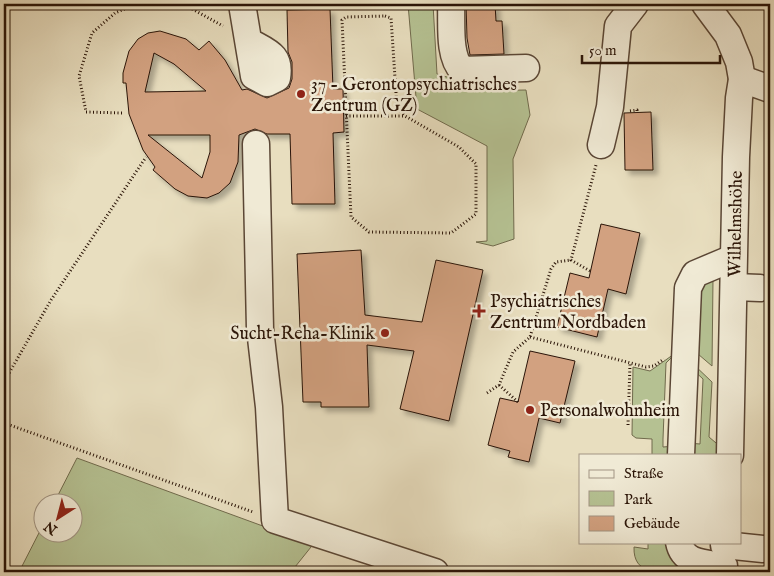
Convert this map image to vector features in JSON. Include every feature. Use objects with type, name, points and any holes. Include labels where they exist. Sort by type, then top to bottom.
[{"type":"street","points":[[242,4],[250,42]]},
{"type":"street","points":[[451,4],[454,55],[457,65],[462,70],[526,68]]},
{"type":"street","points":[[601,145],[610,107],[618,26],[635,4]]},
{"type":"street","name":"Wilhelmshöhe","points":[[705,4],[728,35],[739,62],[742,79],[739,98],[733,258],[730,454]]},
{"type":"street","points":[[742,79],[770,89]]},
{"type":"street","points":[[256,144],[260,330],[269,407],[275,520],[435,572]]},
{"type":"street","name":"Wilhelmshöhe","points":[[681,454],[688,288],[695,274],[733,258]]},
{"type":"street","points":[[734,287],[760,288]]},
{"type":"street","points":[[684,551],[724,556],[763,548]]},
{"type":"path","points":[[122,114],[86,112],[79,76],[92,33],[115,13],[136,4],[146,4]]},
{"type":"path","points":[[184,4],[250,42]]},
{"type":"path","points":[[385,16],[391,18],[397,108],[405,116],[459,147],[476,164],[476,214],[452,233],[370,232],[351,217],[346,116],[342,20],[346,17],[385,16]]},
{"type":"path","points":[[346,116],[405,116]]},
{"type":"path","points":[[571,260],[601,145]]},
{"type":"path","points":[[4,382],[51,300],[146,157]]},
{"type":"path","points":[[487,393],[499,385],[513,352],[530,337],[551,270],[556,262],[571,260],[590,271]]},
{"type":"path","points":[[530,337],[646,367],[654,366],[685,344]]},
{"type":"path","points":[[628,425],[630,364]]},
{"type":"path","points":[[499,385],[518,402]]},
{"type":"path","points":[[4,423],[275,520]]},
{"type":"green space","points":[[408,4],[433,4],[437,74],[450,78],[450,86],[462,85],[466,91],[526,90],[530,115],[513,159],[514,239],[493,246],[476,242],[487,241],[487,146],[417,109]]},
{"type":"green space","points":[[713,280],[712,366],[691,348],[699,284]]},
{"type":"green space","points":[[677,352],[666,363],[663,439],[663,447],[676,446],[676,454],[652,454],[652,439],[636,438],[632,435],[633,367],[650,371]]},
{"type":"green space","points":[[691,362],[712,382],[709,437],[722,448],[721,454],[687,454],[688,443],[700,444],[703,379],[690,367]]},
{"type":"green space","points":[[77,458],[260,525],[315,542],[291,572],[19,572],[33,544],[82,544],[82,494],[59,494]]},
{"type":"green space","points":[[648,544],[666,544],[683,567],[681,572],[657,572],[643,568],[635,556],[634,547],[648,549]]},
{"type":"building","points":[[466,4],[495,4],[496,21],[502,21],[504,54],[470,55],[467,38]]},
{"type":"building","points":[[330,9],[333,89],[343,89],[344,132],[333,133],[335,204],[292,204],[290,134],[267,134],[255,129],[239,135],[238,162],[230,183],[219,193],[207,198],[188,196],[175,189],[153,170],[155,167],[143,150],[129,114],[126,83],[123,83],[123,73],[129,51],[138,39],[148,33],[160,31],[186,39],[199,50],[209,41],[225,60],[242,90],[247,89],[267,98],[289,88],[292,79],[292,62],[288,52],[287,10]],"holes":[[[154,53],[174,64],[206,91],[145,92]],[[148,135],[210,135],[210,152],[202,178]]]},
{"type":"building","points":[[651,112],[653,170],[625,170],[624,113]]},
{"type":"building","points":[[601,224],[640,233],[626,294],[608,289],[597,337],[557,327],[570,273],[589,278]]},
{"type":"building","name":"Sucht-Reha-Klinik","points":[[361,250],[365,315],[422,322],[436,260],[483,270],[449,421],[400,409],[414,351],[367,345],[369,407],[321,407],[321,402],[303,402],[297,254]]},
{"type":"building","name":"Personalwohnheim","points":[[530,351],[575,361],[560,423],[539,418],[529,462],[508,457],[510,451],[488,445],[500,398],[518,402]]},
{"type":"place","name":"37 - Gerontopsychiatrisches Zentrum (GZ)","points":[[301,94]]},
{"type":"place","name":"Psychiatrisches Zentrum Nordbaden","points":[[479,311]]},
{"type":"place","name":"Sucht-Reha-Klinik","points":[[385,333]]},
{"type":"place","name":"Personalwohnheim","points":[[530,410]]}]
